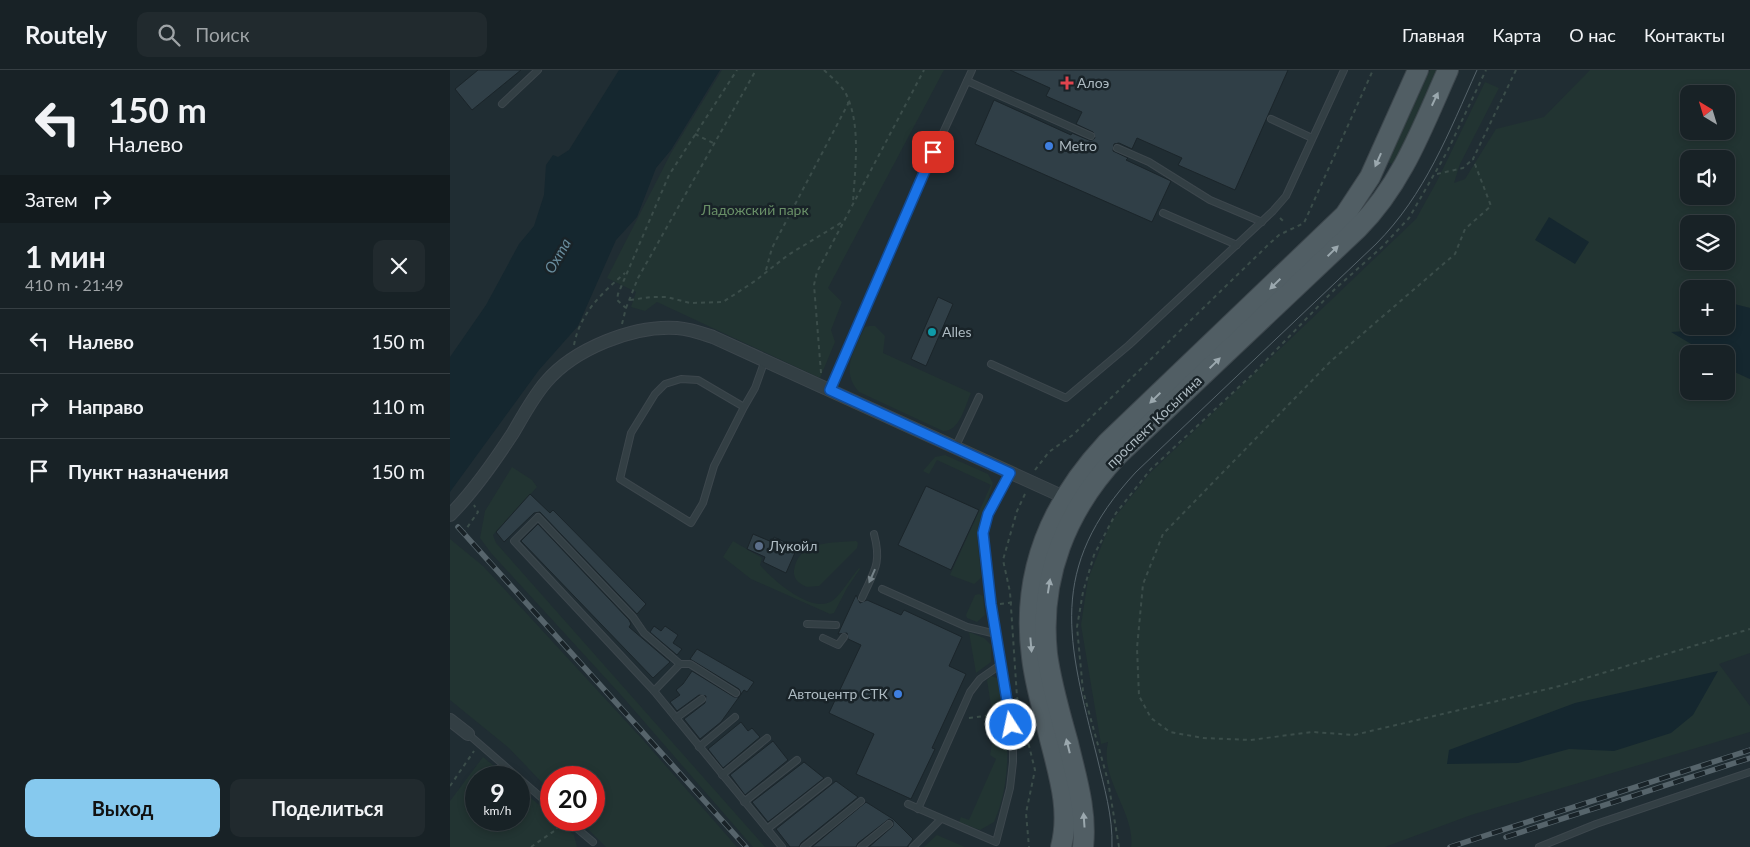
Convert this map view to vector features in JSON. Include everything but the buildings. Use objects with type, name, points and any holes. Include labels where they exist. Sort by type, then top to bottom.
[{"type":"main road","name":"проспект Косыгина","points":[[1061,847],[1065,824],[1063,794],[1036,683],[1030,632],[1030,606],[1040,554],[1048,529],[1064,498],[1089,462],[1345,215],[1370,177],[1418,70]]},
{"type":"main road","name":"проспект Косыгина","points":[[1083,847],[1082,804],[1052,680],[1046,631],[1049,582],[1066,528],[1086,492],[1113,461],[1378,206],[1405,164],[1448,70]]},
{"type":"street","points":[[450,515],[477,486],[548,380],[561,368],[593,348],[621,336],[675,328],[693,330],[766,360],[1064,498]]},
{"type":"street","points":[[450,720],[468,734]]},
{"type":"lane","points":[[502,104],[538,70]]},
{"type":"lane","points":[[826,388],[972,70]]},
{"type":"lane","points":[[991,364],[1066,398],[1130,346],[1262,222],[1286,196],[1344,70]]},
{"type":"lane","points":[[967,81],[1091,136]]},
{"type":"lane","points":[[1271,119],[1312,138]]},
{"type":"lane","points":[[1117,148],[1149,162],[1210,200],[1262,222]]},
{"type":"lane","points":[[1163,213],[1237,245]]},
{"type":"lane","points":[[744,407],[698,380],[681,378],[665,384],[655,394],[630,433],[620,479],[692,523],[703,503],[714,466],[755,388],[766,360]]},
{"type":"lane","points":[[955,448],[979,397]]},
{"type":"lane","points":[[908,804],[995,844],[1010,788],[1013,737],[991,604],[983,533],[988,514],[1010,473]]},
{"type":"lane","points":[[736,693],[690,664],[680,664],[644,633],[634,617],[538,517],[514,541],[654,691],[782,847]]},
{"type":"lane","points":[[862,598],[878,563],[879,552],[874,534]]},
{"type":"lane","points":[[882,589],[967,627],[996,634]]},
{"type":"lane","points":[[807,624],[836,625]]},
{"type":"lane","points":[[823,638],[838,645],[844,637]]},
{"type":"lane","points":[[654,691],[680,664]]},
{"type":"lane","points":[[918,809],[970,692],[980,679],[1000,665]]},
{"type":"lane","points":[[676,718],[702,699]]},
{"type":"lane","points":[[699,747],[735,718]]},
{"type":"lane","points":[[468,734],[480,742],[540,796]]},
{"type":"lane","points":[[722,775],[767,738]]},
{"type":"lane","points":[[744,802],[797,760]]},
{"type":"lane","points":[[1538,847],[1596,824],[1750,772]]},
{"type":"lane","points":[[767,829],[828,781]]},
{"type":"lane","points":[[804,847],[861,801]]},
{"type":"lane","points":[[913,847],[941,819]]},
{"type":"lane","points":[[861,847],[890,824]]},
{"type":"lane","points":[[580,831],[593,842]]},
{"type":"path","points":[[626,308],[617,300],[627,272],[669,175],[737,70]]},
{"type":"path","points":[[621,336],[623,317],[638,278],[756,70]]},
{"type":"path","points":[[824,70],[840,85],[848,99],[854,125],[853,204]]},
{"type":"path","points":[[826,388],[815,279],[924,70]]},
{"type":"path","points":[[1034,471],[1044,457],[1074,434],[1268,245],[1279,235],[1304,223],[1373,70]]},
{"type":"path","points":[[1120,847],[1108,781],[1084,691],[1077,627],[1083,592],[1094,555],[1116,513],[1143,478],[1190,430],[1254,373],[1334,289],[1397,232],[1422,199],[1486,70]]},
{"type":"path","points":[[1435,174],[1463,168],[1473,159],[1516,70]]},
{"type":"path","points":[[765,272],[772,248],[848,104],[848,99]]},
{"type":"path","points":[[695,134],[715,144]]},
{"type":"path","points":[[1473,159],[1491,206],[1465,229],[1455,254],[1331,361],[1163,534],[1143,584],[1137,648],[1139,696],[1151,718],[1170,732],[1202,738],[1250,740],[1313,732],[1354,735],[1556,687],[1750,630]]},
{"type":"path","points":[[629,301],[651,297],[667,297],[690,303],[723,302],[788,255],[844,221]]},
{"type":"path","points":[[573,348],[578,330],[590,308],[605,291],[627,272]]},
{"type":"path","points":[[458,527],[464,532],[478,512],[477,510]]},
{"type":"path","points":[[991,604],[1017,602]]},
{"type":"path","points":[[958,720],[1026,709]]},
{"type":"path","points":[[450,786],[480,742]]},
{"type":"path","points":[[531,847],[554,831]]},
{"type":"green space","name":"Ладожский парк","points":[[722,70],[944,70],[828,288],[842,302],[831,330],[835,342],[820,378],[657,302],[645,311],[631,307],[636,292],[607,278],[671,153]]},
{"type":"green space","points":[[1430,70],[1437,70],[1394,165],[1388,162]]},
{"type":"green space","points":[[1590,70],[1750,70],[1750,308],[1735,304],[1735,280],[1680,280],[1680,332],[1672,332],[1693,345],[1680,345],[1680,400],[1735,400],[1735,372],[1750,379],[1750,653],[1719,664],[1750,706],[1750,732],[1471,815],[1385,847],[1131,847],[1128,822],[1108,769],[1108,742],[1101,744],[1081,625],[1088,579],[1111,522],[1150,473],[1416,219],[1437,181],[1485,82],[1499,88],[1460,164],[1454,183],[1465,179],[1496,129],[1544,117]]},
{"type":"green space","points":[[875,326],[885,336],[883,353],[971,393],[958,423],[954,427],[943,431],[859,392],[850,376],[851,360],[865,327]]},
{"type":"green space","points":[[945,455],[988,474],[993,483],[977,536],[981,578],[974,584],[950,575],[991,485],[937,460],[929,474],[923,471],[935,457]]},
{"type":"green space","points":[[512,467],[532,480],[537,487],[493,535],[496,543],[765,847],[753,847],[621,695],[491,553],[480,538],[485,511]]},
{"type":"green space","points":[[450,539],[483,566],[644,741],[737,847],[606,847],[590,831],[605,831],[605,766],[540,766],[540,780],[530,770],[530,766],[526,766],[509,748],[450,700]]},
{"type":"green space","points":[[733,541],[762,558],[760,565],[793,594],[814,603],[823,604],[835,599],[860,569],[847,588],[834,613],[830,614],[751,579],[723,557]]},
{"type":"green space","points":[[856,541],[858,543],[857,548],[819,586],[807,587],[796,579],[794,570],[797,560],[809,548],[827,543]]},
{"type":"green space","points":[[975,595],[983,596],[985,615],[977,622],[967,618],[966,615]]},
{"type":"green space","points":[[969,632],[984,638],[991,645],[991,662],[976,673]]},
{"type":"green space","points":[[991,676],[997,678],[1003,711],[992,712],[987,680]]},
{"type":"green space","points":[[1005,716],[1007,770],[1003,796],[994,822],[980,830],[959,822],[961,817],[969,820],[996,759],[990,755],[993,736],[992,718]]},
{"type":"green space","points":[[483,757],[494,766],[476,766]]},
{"type":"green space","points":[[465,781],[465,831],[530,831],[530,797],[540,806],[540,831],[569,831],[574,835],[577,847],[450,847],[450,801]]},
{"type":"green space","points":[[937,835],[965,847],[924,847]]},
{"type":"water","name":"Охта","points":[[619,70],[720,70],[671,150],[656,168],[637,217],[616,240],[578,326],[539,370],[450,492],[450,357],[486,305],[519,244],[534,226],[544,195],[546,165],[553,155],[558,157],[569,150]]},
{"type":"water","points":[[1549,217],[1589,242],[1575,264],[1535,240]]},
{"type":"water","points":[[1735,304],[1750,308],[1750,379],[1735,372],[1735,345],[1693,345],[1671,332],[1680,332],[1680,335],[1735,335]]},
{"type":"water","points":[[1718,671],[1693,715],[1671,733],[1614,751],[1569,749],[1518,763],[1447,764],[1449,750],[1575,703]]},
{"type":"tram line","points":[[1112,847],[1108,802],[1078,677],[1073,641],[1072,607],[1076,574],[1088,541],[1107,507],[1136,472],[1376,244],[1393,225],[1409,205],[1434,162],[1477,70]]},
{"type":"railway","points":[[458,527],[746,847]]},
{"type":"railway","points":[[1450,847],[1750,750]]},
{"type":"railway","points":[[1506,837],[1750,758]]},
{"type":"place","name":"Алоэ","points":[[1067,83]]},
{"type":"place","name":"Metro","points":[[1049,146]]},
{"type":"place","name":"Alles","points":[[932,332]]},
{"type":"place","name":"Лукойл","points":[[759,546]]},
{"type":"place","name":"Автоцентр СТК","points":[[898,694]]},
{"type":"route","points":[[933,152],[830,390],[1010,473],[988,514],[983,533],[991,604],[1011,725]]}]
